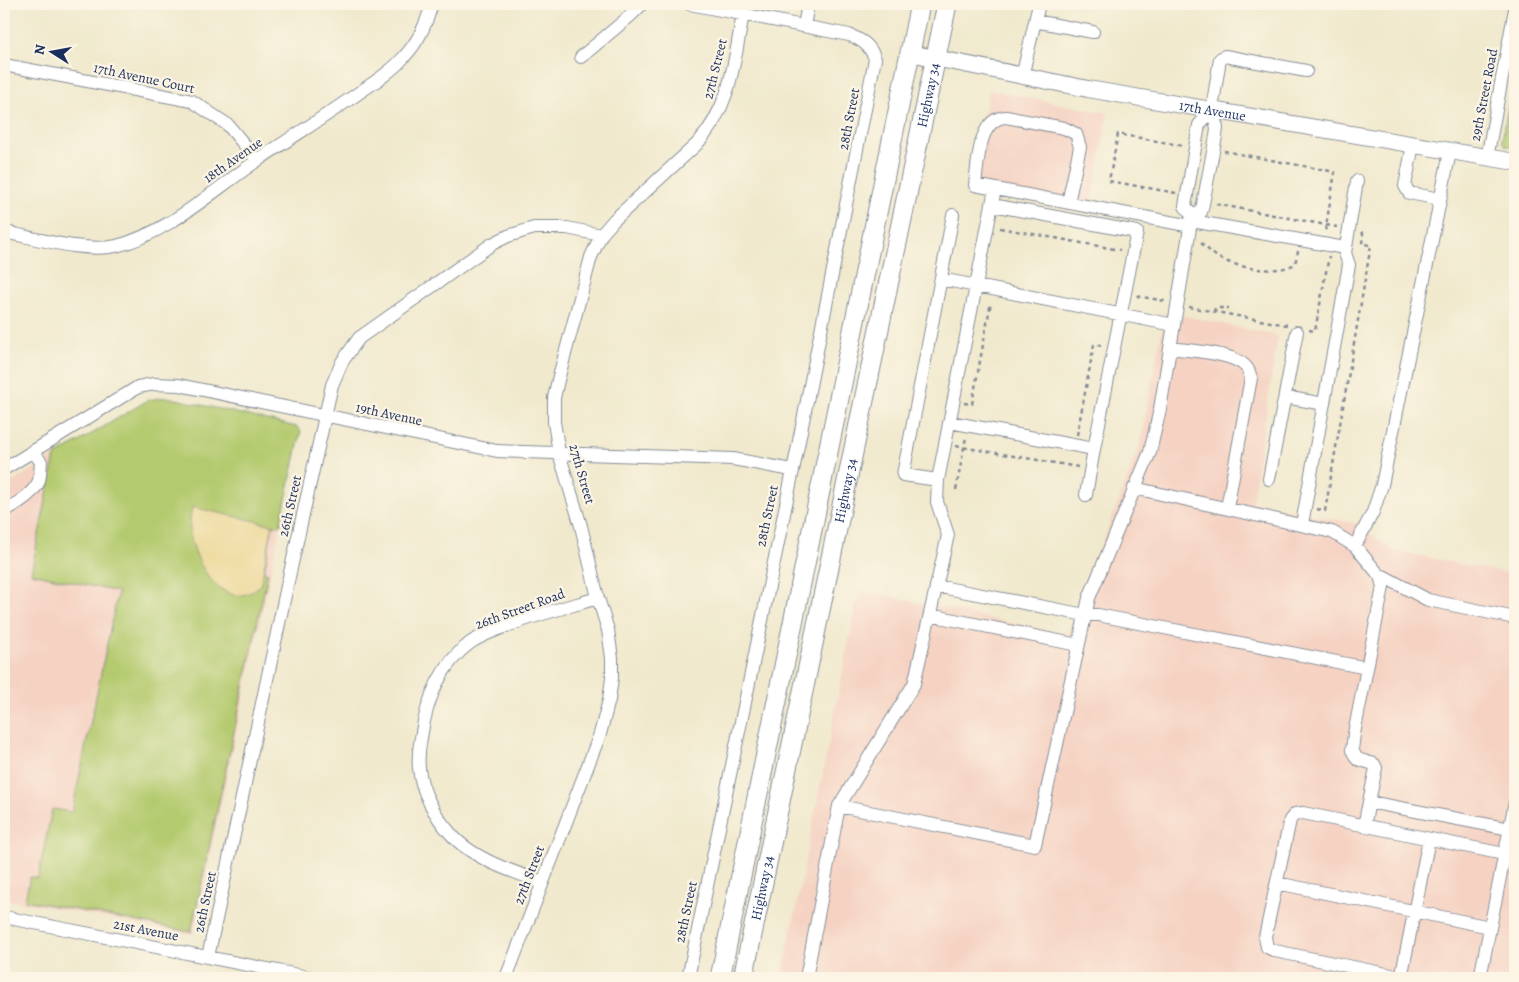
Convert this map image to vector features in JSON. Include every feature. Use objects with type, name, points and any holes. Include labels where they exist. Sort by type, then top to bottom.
[{"type":"highway","name":"Highway 34","points":[[720,978],[920,4]]},
{"type":"highway","name":"Highway 34","points":[[743,978],[948,4]]},
{"type":"highway","points":[[754,978],[764,877]]},
{"type":"main road","name":"17th Avenue","points":[[910,53],[1022,77],[1515,162]]},
{"type":"street","name":"18th Avenue","points":[[4,232],[80,247],[115,246],[144,237],[385,74],[403,59],[418,40],[432,4]]},
{"type":"street","points":[[581,57],[642,4]]},
{"type":"street","points":[[690,4],[804,26],[808,4]]},
{"type":"street","points":[[1022,77],[1038,4]]},
{"type":"street","name":"29th Street Road","points":[[1487,158],[1515,9]]},
{"type":"street","name":"27th Street","points":[[506,978],[600,734],[609,700],[612,678],[612,658],[608,630],[598,598],[581,526],[559,453],[553,416],[558,380],[591,257],[601,235],[614,220],[708,132],[719,114],[727,94],[743,14]]},
{"type":"street","points":[[1035,21],[1093,32]]},
{"type":"street","name":"28th Street","points":[[688,978],[875,59],[872,50],[858,38],[804,26]]},
{"type":"street","points":[[1192,221],[1202,209],[1211,163],[1217,128],[1212,109],[1220,59],[1224,56],[1306,71]]},
{"type":"street","name":"17th Avenue Court","points":[[4,65],[192,102],[228,125],[257,160]]},
{"type":"street","points":[[839,806],[1034,845],[1089,598],[1150,452],[1160,409],[1192,221],[1185,206],[1199,125],[1212,109]]},
{"type":"street","points":[[1068,203],[1080,147],[1076,134],[1064,128],[1006,118],[993,120],[987,127],[981,143],[975,185],[1068,203],[1192,221],[1345,248]]},
{"type":"street","points":[[1413,145],[1405,186],[1406,190],[1409,193],[1440,199]]},
{"type":"street","points":[[1355,546],[1373,512],[1382,485],[1450,152]]},
{"type":"street","points":[[1302,524],[1349,265],[1345,248],[1357,181]]},
{"type":"street","points":[[806,978],[839,806],[914,684],[948,535],[937,502],[938,480],[996,189]]},
{"type":"street","points":[[992,205],[1137,232],[1086,495]]},
{"type":"street","points":[[938,480],[903,474],[953,215]]},
{"type":"street","name":"26th Street","points":[[208,957],[285,596],[336,372],[359,338],[492,244],[508,236],[540,228],[567,228],[601,235]]},
{"type":"street","points":[[940,279],[1174,325]]},
{"type":"street","points":[[1269,479],[1297,329]]},
{"type":"street","points":[[1170,348],[1219,355],[1237,360],[1246,367],[1252,378],[1227,508]]},
{"type":"street","name":"19th Avenue","points":[[4,469],[138,387],[154,384],[178,386],[497,451],[732,459],[792,470]]},
{"type":"street","points":[[1285,397],[1324,404]]},
{"type":"street","points":[[950,422],[1094,449]]},
{"type":"street","points":[[4,511],[28,495],[38,483],[41,462],[33,451]]},
{"type":"street","points":[[1134,488],[1332,532],[1355,546],[1380,576],[1383,587],[1366,668],[1352,750],[1357,759],[1374,764],[1376,768],[1364,826]]},
{"type":"street","points":[[1380,576],[1428,600],[1515,618]]},
{"type":"street","points":[[936,586],[1085,615],[1098,615],[1366,668]]},
{"type":"street","name":"26th Street Road","points":[[542,882],[490,863],[450,834],[431,805],[424,789],[419,768],[419,748],[424,717],[436,684],[452,660],[470,643],[484,635],[511,625],[598,598]]},
{"type":"street","points":[[930,615],[1078,645]]},
{"type":"street","points":[[1369,802],[1510,829]]},
{"type":"street","points":[[1480,978],[1515,802]]},
{"type":"street","points":[[1429,839],[1401,978],[1275,951],[1267,947],[1265,937],[1290,820],[1295,814],[1303,814],[1364,826],[1429,839],[1504,854]]},
{"type":"street","points":[[1277,883],[1490,927]]},
{"type":"street","name":"21st Avenue","points":[[4,917],[312,978]]},
{"type":"path","points":[[1176,192],[1109,180],[1118,134],[1185,146]]},
{"type":"path","points":[[1218,150],[1336,172],[1324,237]]},
{"type":"path","points":[[1208,203],[1337,227]]},
{"type":"path","points":[[1000,228],[1120,250]]},
{"type":"path","points":[[1314,508],[1325,511],[1370,245],[1362,244],[1363,233],[1355,232]]},
{"type":"path","points":[[1201,242],[1216,256],[1233,264],[1266,269],[1282,270],[1289,268],[1295,264],[1299,250],[1306,251]]},
{"type":"path","points":[[1188,307],[1315,331],[1329,256]]},
{"type":"path","points":[[1133,295],[1166,301]]},
{"type":"path","points":[[963,403],[972,404],[991,300]]},
{"type":"path","points":[[1214,312],[1215,308],[1229,308]]},
{"type":"path","points":[[1077,436],[1094,345],[1101,346],[1102,338]]},
{"type":"path","points":[[967,410],[968,404]]},
{"type":"path","points":[[956,490],[967,436]]},
{"type":"path","points":[[955,446],[1078,468],[1079,462]]},
{"type":"shaded area","points":[[989,90],[1108,113],[1090,213],[968,189]]},
{"type":"shaded area","points":[[1166,312],[1278,336],[1252,502],[1357,524],[1392,550],[1515,575],[1515,978],[782,978],[859,590],[1067,635],[1139,448]]},
{"type":"shaded area","points":[[167,397],[297,427],[301,431],[193,934],[4,899],[4,487],[148,400]]},
{"type":"green space","points":[[1515,67],[1515,147],[1506,146],[1502,141]]},
{"type":"green space","points":[[167,397],[297,427],[301,431],[280,526],[273,525],[264,572],[268,573],[191,932],[25,900],[30,877],[38,878],[52,809],[72,812],[118,592],[31,573],[55,456],[148,400]]},
{"type":"sand","points":[[192,507],[273,525],[260,586],[250,593],[243,595],[232,594],[222,590],[213,582],[195,552],[190,531]]}]
